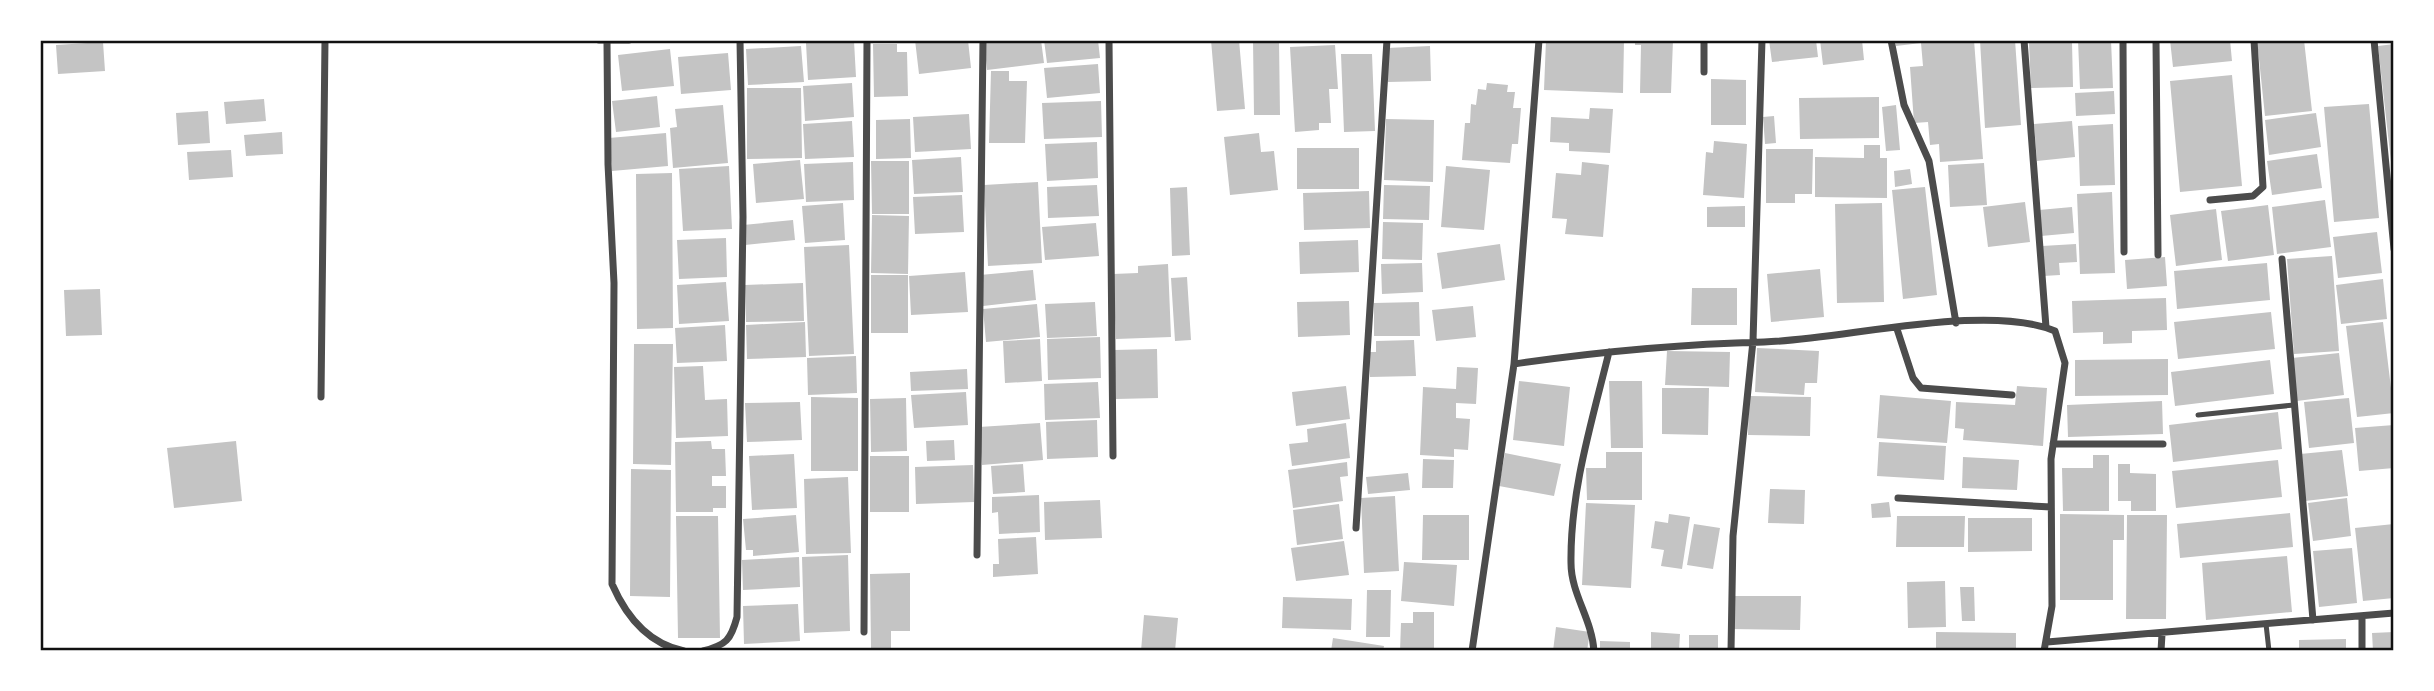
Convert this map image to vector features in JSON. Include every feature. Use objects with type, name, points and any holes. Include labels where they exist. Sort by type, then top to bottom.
[{"type":"street","points":[[321,397],[325,40]]},
{"type":"street","points":[[629,40],[603,41],[614,283],[612,584],[621,606],[646,632],[665,647],[684,651]]},
{"type":"street","points":[[703,651],[723,646],[732,638],[737,617],[743,217],[740,40]]},
{"type":"street","points":[[864,632],[867,40]]},
{"type":"street","points":[[977,555],[983,40]]},
{"type":"street","points":[[1109,40],[1113,456]]},
{"type":"street","points":[[1356,528],[1387,40]]},
{"type":"street","points":[[1472,651],[1514,364],[1539,40]]},
{"type":"street","points":[[1704,40],[1704,72]]},
{"type":"street","points":[[1731,651],[1733,536],[1753,341],[1762,40]]},
{"type":"street","points":[[1891,40],[1904,105],[1929,161],[1956,323]]},
{"type":"street","points":[[2024,40],[2046,327]]},
{"type":"street","points":[[2123,40],[2124,252]]},
{"type":"street","points":[[2156,40],[2158,255]]},
{"type":"street","points":[[2210,200],[2253,195],[2263,187],[2254,40]]},
{"type":"street","points":[[2374,40],[2394,249]]},
{"type":"street","points":[[2282,258],[2313,620]]},
{"type":"street","points":[[1514,364],[1609,352],[1956,323],[2025,321],[2055,331],[2065,363],[2053,444],[2052,606],[2044,651]]},
{"type":"street","points":[[1897,328],[1913,377],[1921,388],[2012,395]]},
{"type":"street","points":[[1594,651],[1591,625],[1575,589],[1571,565],[1577,486],[1609,352]]},
{"type":"street","points":[[2053,444],[2162,444]]},
{"type":"street","points":[[1898,498],[2051,507]]},
{"type":"street","points":[[2047,642],[2394,613]]},
{"type":"street","points":[[2362,616],[2362,651]]},
{"type":"street","points":[[2161,651],[2162,634]]},
{"type":"lane","points":[[2198,415],[2294,405]]},
{"type":"lane","points":[[2266,624],[2269,651]]},
{"type":"building","points":[[915,40],[968,40],[971,68],[919,74]]},
{"type":"building","points":[[984,40],[1041,40],[1044,63],[987,70]]},
{"type":"building","points":[[1044,40],[1098,40],[1100,58],[1047,63]]},
{"type":"building","points":[[1211,40],[1239,40],[1245,109],[1217,111]]},
{"type":"building","points":[[1253,40],[1279,40],[1280,115],[1254,115]]},
{"type":"building","points":[[1546,40],[1624,40],[1623,93],[1544,90]]},
{"type":"building","points":[[1635,40],[1673,40],[1671,93],[1640,93],[1641,45],[1635,45]]},
{"type":"building","points":[[1769,40],[1816,40],[1818,57],[1772,62]]},
{"type":"building","points":[[1820,40],[1862,40],[1864,60],[1823,65]]},
{"type":"building","points":[[1895,40],[1928,40],[1928,43],[1930,40],[1974,40],[1983,159],[1940,162],[1939,144],[1930,145],[1928,122],[1914,123],[1910,67],[1923,66],[1921,43],[1896,46]]},
{"type":"building","points":[[1980,40],[2015,40],[2021,125],[1985,128]]},
{"type":"building","points":[[2078,40],[2111,40],[2113,88],[2080,89]]},
{"type":"building","points":[[2170,40],[2230,40],[2232,61],[2173,67]]},
{"type":"building","points":[[2257,40],[2304,40],[2312,111],[2265,116]]},
{"type":"building","points":[[854,41],[856,77],[808,80],[806,43]]},
{"type":"building","points":[[103,42],[105,71],[58,74],[56,45]]},
{"type":"building","points":[[2072,42],[2073,87],[2031,88],[2029,43]]},
{"type":"building","points":[[873,44],[897,44],[897,52],[907,52],[908,96],[874,97]]},
{"type":"building","points":[[2394,44],[2394,171],[2392,171],[2378,46]]},
{"type":"building","points":[[1335,45],[1338,89],[1329,89],[1331,123],[1319,123],[1319,130],[1295,132],[1290,47]]},
{"type":"building","points":[[801,46],[804,82],[748,85],[746,49]]},
{"type":"building","points":[[1430,46],[1431,81],[1388,82],[1387,48]]},
{"type":"building","points":[[670,49],[674,86],[622,91],[618,55]]},
{"type":"building","points":[[728,53],[731,90],[681,94],[678,57]]},
{"type":"building","points":[[1341,54],[1372,54],[1375,131],[1344,132]]},
{"type":"building","points":[[1098,64],[1100,93],[1047,98],[1044,68]]},
{"type":"building","points":[[991,71],[1009,71],[1009,81],[1027,81],[1025,143],[989,143]]},
{"type":"building","points":[[2232,75],[2242,186],[2180,192],[2170,81]]},
{"type":"building","points":[[1711,79],[1746,80],[1746,125],[1711,125]]},
{"type":"building","points":[[852,83],[854,117],[805,121],[803,86]]},
{"type":"building","points":[[1487,83],[1508,85],[1507,92],[1515,92],[1513,108],[1521,108],[1518,144],[1512,144],[1510,163],[1462,160],[1465,123],[1470,123],[1471,104],[1476,105],[1478,89],[1486,90]]},
{"type":"building","points":[[747,88],[801,88],[802,158],[747,159]]},
{"type":"building","points":[[2114,91],[2115,114],[2076,116],[2075,93]]},
{"type":"building","points":[[657,96],[660,127],[616,132],[612,101]]},
{"type":"building","points":[[1879,97],[1879,138],[1800,139],[1799,98]]},
{"type":"building","points":[[264,99],[266,121],[226,124],[224,102]]},
{"type":"building","points":[[1101,101],[1102,137],[1044,139],[1042,103]]},
{"type":"building","points":[[2369,104],[2379,218],[2334,222],[2324,107]]},
{"type":"building","points":[[723,105],[728,163],[673,168],[670,128],[677,127],[675,109]]},
{"type":"building","points":[[1896,105],[1900,150],[1886,151],[1882,107]]},
{"type":"building","points":[[1590,108],[1613,109],[1610,153],[1569,151],[1569,143],[1550,142],[1551,117],[1589,119]]},
{"type":"building","points":[[208,111],[210,143],[178,145],[176,113]]},
{"type":"building","points":[[2316,113],[2321,147],[2269,155],[2265,120]]},
{"type":"building","points":[[969,114],[971,149],[915,152],[913,117]]},
{"type":"building","points":[[1774,116],[1776,143],[1765,144],[1763,117]]},
{"type":"building","points":[[910,119],[911,158],[876,159],[876,120]]},
{"type":"building","points":[[1386,119],[1434,120],[1433,182],[1384,180]]},
{"type":"building","points":[[852,121],[854,157],[805,159],[803,124]]},
{"type":"building","points":[[2072,121],[2075,157],[2037,161],[2034,124]]},
{"type":"building","points":[[2113,124],[2115,185],[2080,186],[2078,126]]},
{"type":"building","points":[[282,132],[283,154],[246,156],[244,135]]},
{"type":"building","points":[[666,133],[668,166],[612,171],[609,138]]},
{"type":"building","points":[[1259,133],[1261,152],[1274,151],[1278,190],[1230,195],[1224,137]]},
{"type":"building","points":[[1714,141],[1747,144],[1744,198],[1703,195],[1706,152],[1713,153]]},
{"type":"building","points":[[1097,142],[1098,178],[1047,181],[1045,144]]},
{"type":"building","points":[[1864,145],[1880,145],[1880,158],[1887,158],[1887,198],[1815,197],[1815,157],[1864,158]]},
{"type":"building","points":[[1297,148],[1359,148],[1359,189],[1297,189]]},
{"type":"building","points":[[1766,149],[1813,149],[1812,194],[1795,194],[1795,203],[1766,203]]},
{"type":"building","points":[[231,150],[233,177],[189,180],[187,152]]},
{"type":"building","points":[[2317,154],[2322,188],[2272,195],[2267,161]]},
{"type":"building","points":[[961,157],[963,192],[914,194],[912,160]]},
{"type":"building","points":[[800,160],[804,199],[756,203],[753,164]]},
{"type":"building","points":[[871,161],[909,161],[909,214],[872,214]]},
{"type":"building","points":[[853,162],[854,200],[806,202],[804,164]]},
{"type":"building","points":[[1582,162],[1609,165],[1603,237],[1565,234],[1567,219],[1552,218],[1556,173],[1581,175]]},
{"type":"building","points":[[1984,163],[1987,205],[1950,207],[1948,165]]},
{"type":"building","points":[[729,166],[732,229],[683,231],[679,169]]},
{"type":"building","points":[[1446,166],[1490,170],[1484,230],[1441,227]]},
{"type":"building","points":[[1910,169],[1912,184],[1895,187],[1894,171]]},
{"type":"building","points":[[672,173],[673,328],[637,329],[636,174]]},
{"type":"building","points":[[1038,182],[1042,263],[988,266],[984,185]]},
{"type":"building","points":[[1097,185],[1099,216],[1048,218],[1047,187]]},
{"type":"building","points":[[1384,185],[1430,186],[1429,220],[1383,219]]},
{"type":"building","points":[[1187,187],[1190,255],[1172,256],[1170,188]]},
{"type":"building","points":[[1925,187],[1937,295],[1903,299],[1892,190]]},
{"type":"building","points":[[1369,191],[1370,228],[1304,230],[1303,193]]},
{"type":"building","points":[[2112,192],[2115,273],[2080,274],[2077,194]]},
{"type":"building","points":[[962,195],[964,232],[915,234],[913,197]]},
{"type":"building","points":[[2325,200],[2331,247],[2277,254],[2272,207]]},
{"type":"building","points":[[2025,202],[2030,242],[1988,247],[1983,207]]},
{"type":"building","points":[[843,203],[845,240],[805,243],[802,206]]},
{"type":"building","points":[[1882,203],[1884,302],[1837,303],[1835,204]]},
{"type":"building","points":[[2268,205],[2274,255],[2228,261],[2221,211]]},
{"type":"building","points":[[1745,206],[1745,227],[1707,227],[1707,207]]},
{"type":"building","points":[[2072,207],[2074,233],[2041,236],[2039,210]]},
{"type":"building","points":[[2216,209],[2222,260],[2176,266],[2170,215]]},
{"type":"building","points":[[872,215],[909,216],[908,274],[871,273]]},
{"type":"building","points":[[793,220],[795,240],[745,245],[743,225]]},
{"type":"building","points":[[1383,222],[1423,223],[1422,260],[1382,259]]},
{"type":"building","points":[[1096,223],[1099,256],[1045,260],[1042,227]]},
{"type":"building","points":[[2377,232],[2382,273],[2338,278],[2333,237]]},
{"type":"building","points":[[726,238],[727,277],[679,279],[677,240]]},
{"type":"building","points":[[1358,240],[1359,272],[1300,274],[1299,242]]},
{"type":"building","points":[[1500,244],[1505,280],[1442,289],[1437,253]]},
{"type":"building","points":[[2076,244],[2077,262],[2059,263],[2060,275],[2043,276],[2042,246]]},
{"type":"building","points":[[849,245],[854,354],[809,356],[804,247]]},
{"type":"building","points":[[2332,256],[2339,351],[2294,354],[2287,259]]},
{"type":"building","points":[[2165,257],[2167,286],[2127,289],[2125,260]]},
{"type":"building","points":[[1422,263],[1423,292],[1382,294],[1381,264]]},
{"type":"building","points":[[2267,263],[2270,300],[2177,309],[2174,271]]},
{"type":"building","points":[[1168,264],[1171,337],[1116,339],[1113,274],[1138,273],[1138,266]]},
{"type":"building","points":[[1820,269],[1824,317],[1771,322],[1767,274]]},
{"type":"building","points":[[1033,270],[1036,300],[983,306],[980,275]]},
{"type":"building","points":[[965,272],[968,312],[911,315],[909,276]]},
{"type":"building","points":[[871,275],[908,275],[908,333],[871,333]]},
{"type":"building","points":[[1187,277],[1191,340],[1175,341],[1171,278]]},
{"type":"building","points":[[2383,279],[2387,319],[2341,324],[2336,285]]},
{"type":"building","points":[[726,282],[729,321],[679,324],[677,285]]},
{"type":"building","points":[[803,283],[804,321],[746,322],[745,285]]},
{"type":"building","points":[[1692,288],[1737,288],[1737,325],[1691,325]]},
{"type":"building","points":[[100,289],[102,335],[66,336],[64,290]]},
{"type":"building","points":[[2166,298],[2167,330],[2132,331],[2132,343],[2103,344],[2103,332],[2073,333],[2072,301]]},
{"type":"building","points":[[1349,301],[1350,335],[1298,337],[1297,302]]},
{"type":"building","points":[[1095,302],[1097,336],[1047,338],[1045,304]]},
{"type":"building","points":[[1419,302],[1420,336],[1374,336],[1374,303]]},
{"type":"building","points":[[1037,304],[1040,337],[986,342],[983,309]]},
{"type":"building","points":[[1473,306],[1476,337],[1436,341],[1432,310]]},
{"type":"building","points":[[2271,312],[2275,349],[2178,359],[2174,322]]},
{"type":"building","points":[[805,322],[806,357],[747,359],[746,325]]},
{"type":"building","points":[[2383,322],[2394,413],[2357,417],[2346,326]]},
{"type":"building","points":[[725,325],[727,361],[677,363],[675,328]]},
{"type":"building","points":[[1100,337],[1101,378],[1048,380],[1047,339]]},
{"type":"building","points":[[1040,339],[1042,381],[1005,383],[1003,341]]},
{"type":"building","points":[[1414,340],[1416,376],[1370,377],[1369,352],[1376,352],[1376,341]]},
{"type":"building","points":[[634,344],[673,344],[671,465],[633,464]]},
{"type":"building","points":[[1757,348],[1819,351],[1817,383],[1805,383],[1804,395],[1755,392]]},
{"type":"building","points":[[1157,349],[1158,398],[1116,399],[1114,350]]},
{"type":"building","points":[[1667,351],[1730,352],[1729,387],[1665,385]]},
{"type":"building","points":[[2339,353],[2344,395],[2297,401],[2292,358]]},
{"type":"building","points":[[856,356],[857,393],[808,395],[807,358]]},
{"type":"building","points":[[2168,359],[2168,395],[2075,396],[2075,360]]},
{"type":"building","points":[[2270,360],[2274,394],[2175,406],[2171,372]]},
{"type":"building","points":[[703,366],[705,400],[727,399],[728,436],[676,438],[674,367]]},
{"type":"building","points":[[1457,367],[1478,368],[1476,404],[1456,403],[1456,418],[1470,419],[1468,450],[1454,449],[1454,457],[1420,455],[1423,387],[1456,389]]},
{"type":"building","points":[[967,369],[968,389],[911,391],[910,372]]},
{"type":"building","points":[[1519,381],[1570,387],[1564,446],[1513,440]]},
{"type":"building","points":[[1609,381],[1642,381],[1643,448],[1611,448]]},
{"type":"building","points":[[1098,382],[1100,418],[1045,420],[1044,384]]},
{"type":"building","points":[[1346,386],[1350,419],[1296,426],[1292,392]]},
{"type":"building","points":[[2017,386],[2047,388],[2043,446],[1963,440],[1964,429],[1955,428],[1956,402],[2015,405]]},
{"type":"building","points":[[1662,388],[1709,388],[1708,435],[1662,434]]},
{"type":"building","points":[[966,392],[968,425],[914,428],[911,395]]},
{"type":"building","points":[[1880,395],[1951,401],[1947,443],[1877,438]]},
{"type":"building","points":[[1749,396],[1811,397],[1810,436],[1748,435]]},
{"type":"building","points":[[811,397],[858,398],[858,471],[811,471]]},
{"type":"building","points":[[906,398],[907,451],[871,452],[870,399]]},
{"type":"building","points":[[2349,398],[2354,443],[2309,448],[2304,402]]},
{"type":"building","points":[[2162,401],[2163,434],[2068,437],[2067,405]]},
{"type":"building","points":[[800,402],[802,440],[747,442],[745,403]]},
{"type":"building","points":[[2278,412],[2282,449],[2173,462],[2169,425]]},
{"type":"building","points":[[1097,420],[1098,457],[1047,459],[1046,422]]},
{"type":"building","points":[[1040,423],[1043,460],[982,465],[979,427]]},
{"type":"building","points":[[1346,423],[1350,458],[1292,466],[1289,444],[1308,442],[1307,429]]},
{"type":"building","points":[[2394,425],[2394,468],[2359,471],[2355,428]]},
{"type":"building","points":[[954,440],[955,460],[927,461],[926,441]]},
{"type":"building","points":[[236,441],[242,501],[174,508],[167,448]]},
{"type":"building","points":[[711,441],[712,449],[725,449],[726,476],[712,476],[712,486],[726,486],[726,508],[713,508],[713,512],[676,512],[675,442]]},
{"type":"building","points":[[1879,442],[1946,446],[1944,480],[1877,476]]},
{"type":"building","points":[[2342,450],[2348,496],[2305,501],[2300,454]]},
{"type":"building","points":[[1606,452],[1642,452],[1642,500],[1587,500],[1586,468],[1606,468]]},
{"type":"building","points":[[1505,453],[1561,464],[1554,496],[1499,486]]},
{"type":"building","points":[[794,454],[797,508],[752,510],[749,456]]},
{"type":"building","points":[[2093,455],[2109,455],[2109,511],[2063,511],[2062,468],[2093,468]]},
{"type":"building","points":[[870,456],[909,456],[909,512],[870,512]]},
{"type":"building","points":[[1963,457],[2019,460],[2017,490],[1962,488]]},
{"type":"building","points":[[1423,459],[1454,460],[1453,488],[1422,488]]},
{"type":"building","points":[[2278,460],[2282,497],[2176,508],[2172,471]]},
{"type":"building","points":[[1347,462],[1348,476],[1340,477],[1343,501],[1293,508],[1288,470]]},
{"type":"building","points":[[1023,464],[1025,492],[993,494],[991,466]]},
{"type":"building","points":[[2118,464],[2130,464],[2130,473],[2156,474],[2156,511],[2131,511],[2131,501],[2118,501]]},
{"type":"building","points":[[973,465],[974,502],[916,504],[915,467]]},
{"type":"building","points":[[631,469],[671,470],[670,597],[630,596]]},
{"type":"building","points":[[1408,473],[1410,490],[1368,494],[1366,477]]},
{"type":"building","points":[[848,477],[851,553],[806,554],[804,479]]},
{"type":"building","points":[[1770,489],[1805,490],[1804,524],[1768,523]]},
{"type":"building","points":[[1039,495],[1040,532],[999,534],[998,512],[992,513],[992,497]]},
{"type":"building","points":[[1395,496],[1399,571],[1364,573],[1361,498]]},
{"type":"building","points":[[2347,498],[2351,536],[2313,541],[2308,503]]},
{"type":"building","points":[[1100,500],[1102,538],[1045,540],[1044,502]]},
{"type":"building","points":[[1889,502],[1891,517],[1872,518],[1871,504]]},
{"type":"building","points":[[1586,503],[1635,505],[1631,588],[1582,585]]},
{"type":"building","points":[[1339,504],[1343,539],[1297,545],[1293,510]]},
{"type":"building","points":[[2290,513],[2293,547],[2180,558],[2177,524]]},
{"type":"building","points":[[1669,514],[1690,517],[1682,569],[1661,566],[1664,550],[1651,548],[1655,521],[1668,523]]},
{"type":"building","points":[[2060,514],[2124,515],[2124,540],[2113,540],[2113,600],[2060,600]]},
{"type":"building","points":[[796,515],[799,552],[753,556],[753,550],[746,550],[743,519]]},
{"type":"building","points":[[1423,515],[1469,515],[1469,560],[1422,560]]},
{"type":"building","points":[[2127,515],[2167,515],[2166,619],[2126,619]]},
{"type":"building","points":[[676,516],[718,516],[720,638],[678,638]]},
{"type":"building","points":[[1897,516],[1965,516],[1964,547],[1896,547]]},
{"type":"building","points":[[1968,518],[2032,518],[2032,551],[1968,552]]},
{"type":"building","points":[[1694,524],[1720,528],[1713,569],[1687,565]]},
{"type":"building","points":[[2394,524],[2394,598],[2363,601],[2355,528]]},
{"type":"building","points":[[1036,537],[1038,574],[993,577],[993,564],[999,564],[998,539]]},
{"type":"building","points":[[1344,541],[1349,575],[1296,581],[1291,548]]},
{"type":"building","points":[[2352,548],[2357,603],[2319,607],[2313,551]]},
{"type":"building","points":[[848,555],[850,631],[804,633],[802,557]]},
{"type":"building","points":[[2287,556],[2292,612],[2206,620],[2202,563]]},
{"type":"building","points":[[799,557],[800,587],[743,590],[742,560]]},
{"type":"building","points":[[1404,562],[1457,565],[1454,606],[1401,601]]},
{"type":"building","points":[[910,573],[910,631],[891,631],[891,648],[871,648],[870,574]]},
{"type":"building","points":[[1945,581],[1946,627],[1908,628],[1907,582]]},
{"type":"building","points":[[1960,587],[1974,587],[1975,621],[1962,621]]},
{"type":"building","points":[[1367,590],[1391,590],[1390,637],[1366,637]]},
{"type":"building","points":[[1733,596],[1801,596],[1800,630],[1732,629]]},
{"type":"building","points":[[1283,597],[1352,599],[1351,630],[1282,628]]},
{"type":"building","points":[[798,604],[800,641],[744,644],[743,606]]},
{"type":"building","points":[[1413,612],[1434,612],[1434,651],[1400,651],[1401,623],[1413,623]]},
{"type":"building","points":[[1144,615],[1178,618],[1175,651],[1141,651]]},
{"type":"building","points":[[1556,627],[1590,632],[1587,651],[1553,651]]},
{"type":"building","points":[[1651,632],[1680,634],[1679,651],[1651,651]]},
{"type":"building","points":[[1936,632],[2016,633],[2016,651],[1936,651]]},
{"type":"building","points":[[2394,632],[2394,651],[2373,651],[2372,633]]},
{"type":"building","points":[[1689,635],[1718,635],[1718,651],[1689,651]]},
{"type":"building","points":[[1333,638],[1384,646],[1383,651],[1331,651]]},
{"type":"building","points":[[2346,639],[2346,651],[2299,651],[2299,640]]},
{"type":"building","points":[[1600,641],[1630,642],[1630,651],[1600,651]]}]
